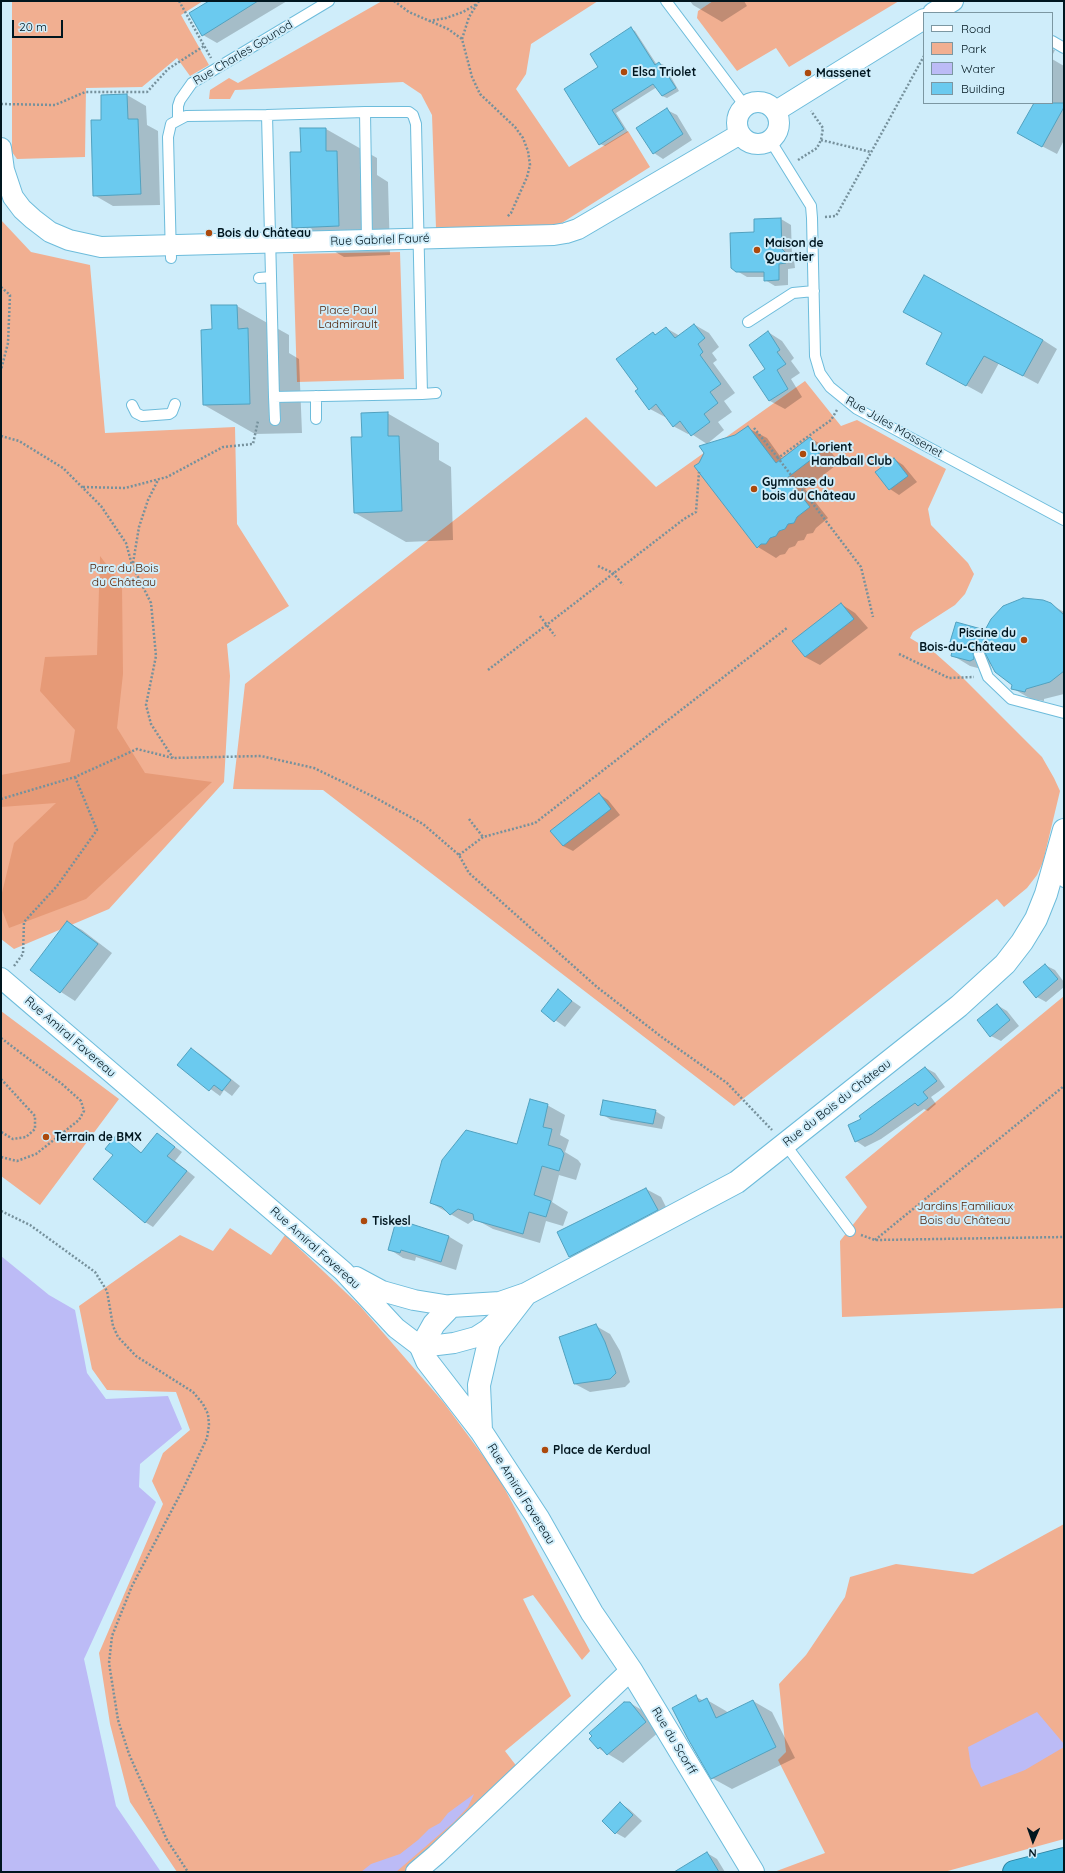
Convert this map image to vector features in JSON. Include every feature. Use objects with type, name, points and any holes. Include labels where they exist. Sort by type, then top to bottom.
[{"type":"highway","points":[[1014,1872],[1064,1859]]},
{"type":"street","points":[[936,12],[953,1]]},
{"type":"street","points":[[776,111],[923,20]]},
{"type":"street","points":[[753,102],[762,102],[770,105],[776,111],[779,119],[779,127],[776,134],[770,140],[762,143],[754,143],[746,140],[740,134],[737,119],[745,106],[753,102]]},
{"type":"street","name":"Rue Gabriel Fauré","points":[[1,148],[4,170],[13,197],[22,209],[33,219],[50,232],[84,245],[128,253],[171,252],[271,243],[554,234],[578,229],[740,134]]},
{"type":"street","name":"Rue du Bois du Château","points":[[343,1271],[382,1291],[414,1300],[451,1306],[500,1303],[526,1294],[714,1196],[737,1182],[806,1129],[959,1006],[1005,964],[1022,942],[1059,877],[1064,830]]},
{"type":"street","name":"Rue Amiral Favereau","points":[[2,979],[343,1271],[396,1328],[421,1346],[427,1361],[481,1431],[538,1518],[592,1613]]},
{"type":"street","name":"Rue du Bois du Château","points":[[421,1346],[454,1343],[476,1337],[487,1330],[526,1294]]},
{"type":"street","name":"Rue du Bois du Château","points":[[481,1431],[479,1385],[489,1342],[526,1294]]},
{"type":"street","points":[[421,1346],[434,1324],[451,1306]]},
{"type":"street","name":"Rue du Scorff","points":[[592,1613],[630,1670],[754,1872]]},
{"type":"street","points":[[416,1872],[436,1855],[630,1670]]},
{"type":"lane","name":"Rue Charles Gounod","points":[[178,120],[178,106],[184,92],[192,83],[329,1]]},
{"type":"lane","points":[[666,1],[745,106]]},
{"type":"lane","points":[[1053,42],[1064,48]]},
{"type":"lane","points":[[171,252],[168,137],[172,124],[178,120],[186,116],[404,111],[414,114],[416,124],[422,394]]},
{"type":"lane","points":[[365,112],[367,240]]},
{"type":"lane","points":[[267,114],[275,420]]},
{"type":"lane","name":"Rue Jules Massenet","points":[[770,140],[811,206],[815,356],[820,373],[830,387],[857,409],[1064,520]]},
{"type":"lane","points":[[259,278],[272,277]]},
{"type":"lane","points":[[748,322],[794,293],[814,291]]},
{"type":"lane","points":[[274,397],[436,393]]},
{"type":"lane","points":[[316,396],[316,419]]},
{"type":"lane","points":[[132,405],[136,413],[142,416],[169,414],[172,412],[175,404]]},
{"type":"lane","points":[[979,654],[988,677],[1012,699],[1064,713]]},
{"type":"lane","points":[[785,1144],[850,1231]]},
{"type":"path","points":[[394,1],[409,12],[448,29],[462,39]]},
{"type":"path","points":[[181,2],[217,69]]},
{"type":"path","points":[[429,21],[446,18],[462,12],[478,2]]},
{"type":"path","points":[[478,2],[469,17],[462,39],[472,76],[480,94],[515,127],[523,138],[528,151],[530,165],[527,177],[511,213],[487,237]]},
{"type":"path","points":[[1,104],[55,105],[85,92],[147,92],[168,69],[204,46]]},
{"type":"path","points":[[812,218],[836,216],[923,58]]},
{"type":"path","points":[[786,168],[817,148],[821,140],[823,128],[800,96]]},
{"type":"path","points":[[821,140],[871,152]]},
{"type":"path","points":[[1,287],[10,295],[8,343],[1,370]]},
{"type":"path","points":[[778,458],[831,420],[844,399]]},
{"type":"path","points":[[82,487],[126,488],[158,480],[167,477],[223,448],[254,444],[258,420]]},
{"type":"path","points":[[754,428],[861,567],[873,617]]},
{"type":"path","points":[[1,436],[19,441],[63,468],[100,506],[126,543],[132,565],[151,604],[156,656],[146,705],[152,724],[173,758]]},
{"type":"path","points":[[488,670],[684,519],[696,512],[699,472]]},
{"type":"path","points":[[132,565],[139,528],[148,500],[158,480]]},
{"type":"path","points":[[598,566],[614,573],[623,585]]},
{"type":"path","points":[[540,616],[555,636]]},
{"type":"path","points":[[459,855],[483,837],[535,822],[787,628]]},
{"type":"path","points":[[899,654],[948,678],[988,677]]},
{"type":"path","points":[[1,799],[75,777],[137,749],[173,758],[261,756],[314,768],[374,797],[423,824],[459,855],[469,873],[597,987],[663,1038],[727,1082],[785,1144]]},
{"type":"path","points":[[2,979],[23,954],[24,922],[57,886],[97,830],[75,777]]},
{"type":"path","points":[[469,819],[483,837]]},
{"type":"path","points":[[1,1038],[62,1084],[81,1101],[84,1110],[79,1120],[36,1154],[17,1161],[1,1156]]},
{"type":"path","points":[[1,1078],[35,1116],[35,1129],[26,1137],[13,1139],[1,1132]]},
{"type":"path","points":[[1064,1086],[875,1240],[1064,1237]]},
{"type":"path","points":[[1,1211],[30,1225],[95,1272],[107,1291],[113,1326],[118,1337],[127,1348],[160,1373],[193,1392],[203,1404],[208,1414],[209,1425],[207,1438],[184,1487],[132,1586],[112,1636],[109,1663],[118,1720],[129,1754],[167,1840],[188,1872]]},
{"type":"green space","points":[[12,1],[203,1],[181,15],[209,65],[190,76],[177,58],[142,87],[86,88],[85,157],[17,159],[12,152]]},
{"type":"green space","points":[[382,1],[598,1],[531,44],[526,74],[516,89],[569,167],[628,131],[650,167],[557,226],[436,228],[432,115],[421,94],[403,82],[235,90],[230,99],[209,99],[210,90],[229,78],[238,83]]},
{"type":"green space","points":[[713,1],[899,1],[789,67],[776,48],[737,71],[697,18],[698,11]]},
{"type":"green space","name":"Parc du Bois du Château","points":[[1,220],[31,252],[90,265],[105,433],[235,427],[237,524],[289,606],[227,644],[230,676],[224,782],[109,909],[14,949],[1,939]]},
{"type":"green space","name":"Place Paul Ladmirault","points":[[400,252],[404,379],[297,382],[293,254]]},
{"type":"green space","points":[[805,381],[841,426],[857,420],[946,469],[928,509],[931,525],[968,563],[974,574],[965,594],[955,605],[913,632],[910,638],[935,653],[962,677],[1042,757],[1060,791],[1043,862],[1037,875],[1027,888],[1004,907],[997,899],[734,1106],[323,790],[233,789],[245,684],[586,417],[656,487]]},
{"type":"green space","name":"Jardins Familiaux Bois du Château","points":[[1064,996],[1064,1308],[842,1317],[840,1241],[867,1207],[845,1177]]},
{"type":"green space","name":"Terrain de BMX","points":[[1,1011],[119,1099],[40,1205],[1,1176]]},
{"type":"green space","points":[[230,1228],[271,1255],[285,1235],[360,1306],[444,1403],[498,1476],[590,1651],[582,1660],[533,1595],[523,1599],[571,1696],[505,1751],[518,1768],[405,1872],[177,1872],[130,1802],[110,1724],[99,1653],[163,1504],[152,1481],[163,1453],[190,1430],[176,1392],[107,1390],[92,1369],[79,1306],[180,1235],[213,1251]]},
{"type":"green space","points":[[1064,1524],[1064,1839],[944,1872],[774,1872],[825,1853],[778,1760],[786,1752],[779,1684],[806,1655],[845,1597],[850,1577],[896,1564],[973,1574]]},
{"type":"shaded area","points":[[100,556],[122,585],[123,674],[117,728],[145,773],[212,782],[86,899],[9,928],[1,907],[1,897],[14,843],[56,803],[1,807],[1,775],[70,762],[75,730],[40,691],[45,657],[97,655]]},
{"type":"water","points":[[1,1256],[49,1295],[75,1310],[87,1373],[106,1399],[168,1396],[182,1429],[140,1464],[139,1487],[156,1502],[84,1659],[116,1806],[161,1872],[1,1872]]},
{"type":"water","points":[[1037,1712],[1064,1744],[1064,1747],[1025,1770],[981,1787],[971,1767],[968,1747]]},
{"type":"water","points":[[474,1794],[468,1807],[454,1822],[396,1872],[361,1872],[371,1864],[400,1854],[429,1829],[440,1823],[448,1813]]},
{"type":"building","points":[[209,1],[258,1],[202,36],[189,13]]},
{"type":"building","points":[[631,27],[655,65],[659,62],[676,88],[662,96],[653,84],[612,110],[624,129],[599,145],[564,89],[598,67],[590,54]]},
{"type":"building","points":[[127,94],[128,119],[138,119],[141,194],[93,196],[91,120],[101,120],[101,95]]},
{"type":"building","points":[[1064,103],[1064,107],[1042,147],[1017,133],[1033,104]]},
{"type":"building","points":[[667,108],[683,134],[653,154],[636,128]]},
{"type":"building","points":[[300,128],[326,128],[326,151],[337,151],[339,226],[292,228],[290,152],[301,152]]},
{"type":"building","name":"Maison de Quartier","points":[[781,218],[782,249],[785,252],[786,263],[779,264],[779,280],[764,281],[764,272],[736,272],[731,268],[730,233],[754,232],[754,219]]},
{"type":"building","points":[[924,275],[1043,340],[1023,376],[984,356],[966,386],[926,364],[942,333],[903,312]]},
{"type":"building","points":[[211,305],[237,305],[238,329],[248,328],[250,404],[203,405],[201,330],[212,329]]},
{"type":"building","points":[[694,324],[705,338],[698,344],[703,352],[700,355],[721,384],[710,392],[718,403],[704,414],[710,422],[691,436],[680,421],[673,427],[656,404],[649,410],[635,391],[638,389],[616,359],[653,332],[655,335],[666,327],[675,338]]},
{"type":"building","points":[[768,331],[780,350],[777,352],[786,364],[777,370],[788,389],[769,401],[753,377],[765,369],[749,345]]},
{"type":"building","points":[[388,412],[388,436],[399,436],[402,511],[354,513],[351,437],[362,437],[361,413]]},
{"type":"building","name":"Gymnase du bois du Château","points":[[748,426],[776,463],[810,437],[821,452],[787,478],[810,507],[797,517],[794,523],[788,524],[785,529],[779,531],[776,536],[770,538],[766,544],[761,544],[757,548],[694,466],[699,463],[704,453],[699,446],[735,435]]},
{"type":"building","points":[[894,458],[908,476],[889,490],[875,472]]},
{"type":"building","name":"Piscine du Bois-du-Château","points":[[1023,598],[1043,600],[1051,603],[1064,615],[1064,671],[1050,682],[1026,689],[1025,692],[1011,689],[1012,685],[995,672],[983,649],[977,648],[974,650],[974,659],[970,661],[951,656],[953,647],[950,642],[956,622],[985,630],[991,619],[1003,606]]},
{"type":"building","points":[[841,603],[854,619],[805,657],[792,641]]},
{"type":"building","points":[[599,793],[611,809],[563,846],[550,831]]},
{"type":"building","points":[[67,921],[98,944],[60,993],[30,970]]},
{"type":"building","points":[[1045,964],[1058,979],[1036,998],[1023,982]]},
{"type":"building","points":[[558,989],[572,1001],[554,1022],[541,1011]]},
{"type":"building","points":[[997,1004],[1010,1020],[990,1037],[977,1020]]},
{"type":"building","points":[[191,1048],[231,1080],[222,1091],[214,1085],[209,1091],[177,1065]]},
{"type":"building","points":[[925,1067],[937,1081],[923,1092],[928,1098],[918,1106],[915,1103],[872,1134],[855,1142],[848,1125],[861,1119],[859,1116]]},
{"type":"building","points":[[530,1099],[548,1104],[543,1127],[552,1129],[548,1145],[561,1149],[564,1154],[559,1171],[542,1166],[534,1195],[551,1201],[546,1217],[529,1212],[523,1234],[474,1220],[473,1214],[458,1209],[450,1215],[442,1207],[430,1203],[442,1160],[466,1130],[517,1144]]},
{"type":"building","points":[[603,1100],[656,1110],[653,1124],[600,1115]]},
{"type":"building","points":[[118,1133],[141,1153],[157,1133],[175,1147],[167,1156],[187,1171],[145,1223],[93,1179],[113,1155],[105,1149]]},
{"type":"building","points":[[646,1188],[658,1210],[569,1257],[557,1232]]},
{"type":"building","points":[[396,1221],[402,1221],[449,1236],[441,1262],[401,1250],[400,1253],[388,1250]]},
{"type":"building","points":[[596,1324],[605,1342],[616,1373],[610,1379],[574,1384],[559,1337]]},
{"type":"building","points":[[696,1695],[699,1702],[707,1698],[716,1718],[753,1700],[776,1747],[711,1779],[672,1708]]},
{"type":"building","points":[[624,1702],[630,1702],[646,1722],[607,1755],[600,1747],[598,1749],[589,1739],[592,1736],[589,1733]]},
{"type":"building","points":[[620,1802],[633,1815],[615,1834],[602,1821]]},
{"type":"building","points":[[707,1852],[719,1872],[674,1872]]},
{"type":"place","name":"Elsa Triolet","points":[[624,72]]},
{"type":"place","name":"Massenet","points":[[808,73]]},
{"type":"place","name":"Bois du Château","points":[[209,233]]},
{"type":"place","name":"Maison de Quartier","points":[[757,250]]},
{"type":"place","name":"Lorient Handball Club","points":[[803,454]]},
{"type":"place","name":"Gymnase du bois du Château","points":[[754,489]]},
{"type":"place","name":"Piscine du Bois-du-Château","points":[[1024,640]]},
{"type":"place","name":"Terrain de BMX","points":[[46,1137]]},
{"type":"place","name":"Tiskesl","points":[[364,1221]]},
{"type":"place","name":"Place de Kerdual","points":[[545,1450]]}]
